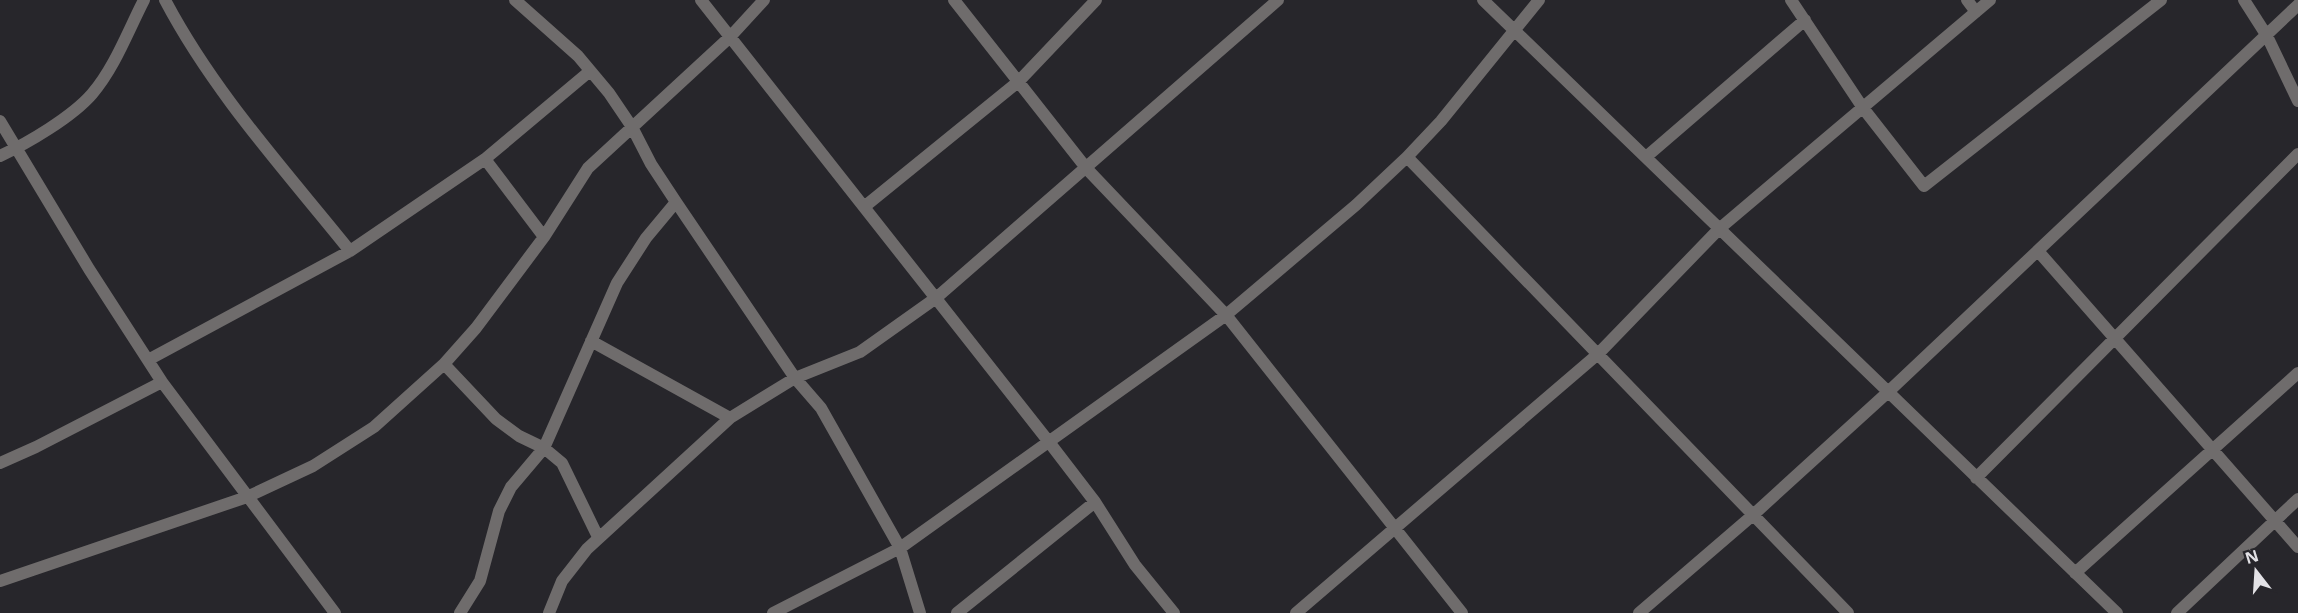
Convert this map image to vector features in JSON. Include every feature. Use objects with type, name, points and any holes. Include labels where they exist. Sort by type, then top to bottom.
[{"type":"street","points":[[0,156],[16,149],[79,107],[93,92],[106,73],[144,0]]},
{"type":"street","points":[[165,0],[198,59],[232,106],[350,251]]},
{"type":"street","points":[[515,0],[578,56],[609,93],[676,202],[795,378],[821,408],[900,548],[920,613]]},
{"type":"street","points":[[701,0],[1049,442],[1095,502],[1136,565],[1174,613]]},
{"type":"street","points":[[0,581],[247,497],[313,466],[374,427],[444,364],[476,328],[544,237],[588,168],[730,37],[764,0]]},
{"type":"street","points":[[954,0],[1087,169],[1226,315],[1462,613]]},
{"type":"street","points":[[864,207],[1018,82],[1096,0]]},
{"type":"street","points":[[549,613],[562,581],[598,537],[729,418],[795,378],[860,352],[936,298],[1087,169],[1278,0]]},
{"type":"street","points":[[1483,0],[2117,613]]},
{"type":"street","points":[[773,613],[900,548],[1226,315],[1356,205],[1407,157],[1441,121],[1539,0]]},
{"type":"street","points":[[1791,0],[1863,108],[1924,186],[2161,0]]},
{"type":"street","points":[[1967,0],[1976,12]]},
{"type":"street","points":[[1296,613],[1598,354],[1719,228],[1990,0]]},
{"type":"street","points":[[2244,0],[2266,36],[2298,101]]},
{"type":"street","points":[[1639,613],[1753,515],[1887,393],[2298,5]]},
{"type":"street","points":[[1646,157],[1805,20]]},
{"type":"street","points":[[148,360],[350,251],[485,159],[590,71]]},
{"type":"street","points":[[0,121],[89,269],[162,382],[335,613]]},
{"type":"street","points":[[1976,478],[2298,154]]},
{"type":"street","points":[[1407,157],[1848,613]]},
{"type":"street","points":[[485,159],[544,237]]},
{"type":"street","points":[[460,613],[480,580],[490,539],[503,503],[511,488],[544,448],[570,395],[617,283],[646,238],[676,202]]},
{"type":"street","points":[[2038,251],[2298,547]]},
{"type":"street","points":[[591,341],[729,418]]},
{"type":"street","points":[[444,364],[496,419],[519,436],[544,448],[562,463],[598,537]]},
{"type":"street","points":[[2075,573],[2298,373]]},
{"type":"street","points":[[1,460],[36,447],[162,382]]},
{"type":"street","points":[[2177,613],[2298,499]]},
{"type":"street","points":[[957,613],[1095,502]]}]
